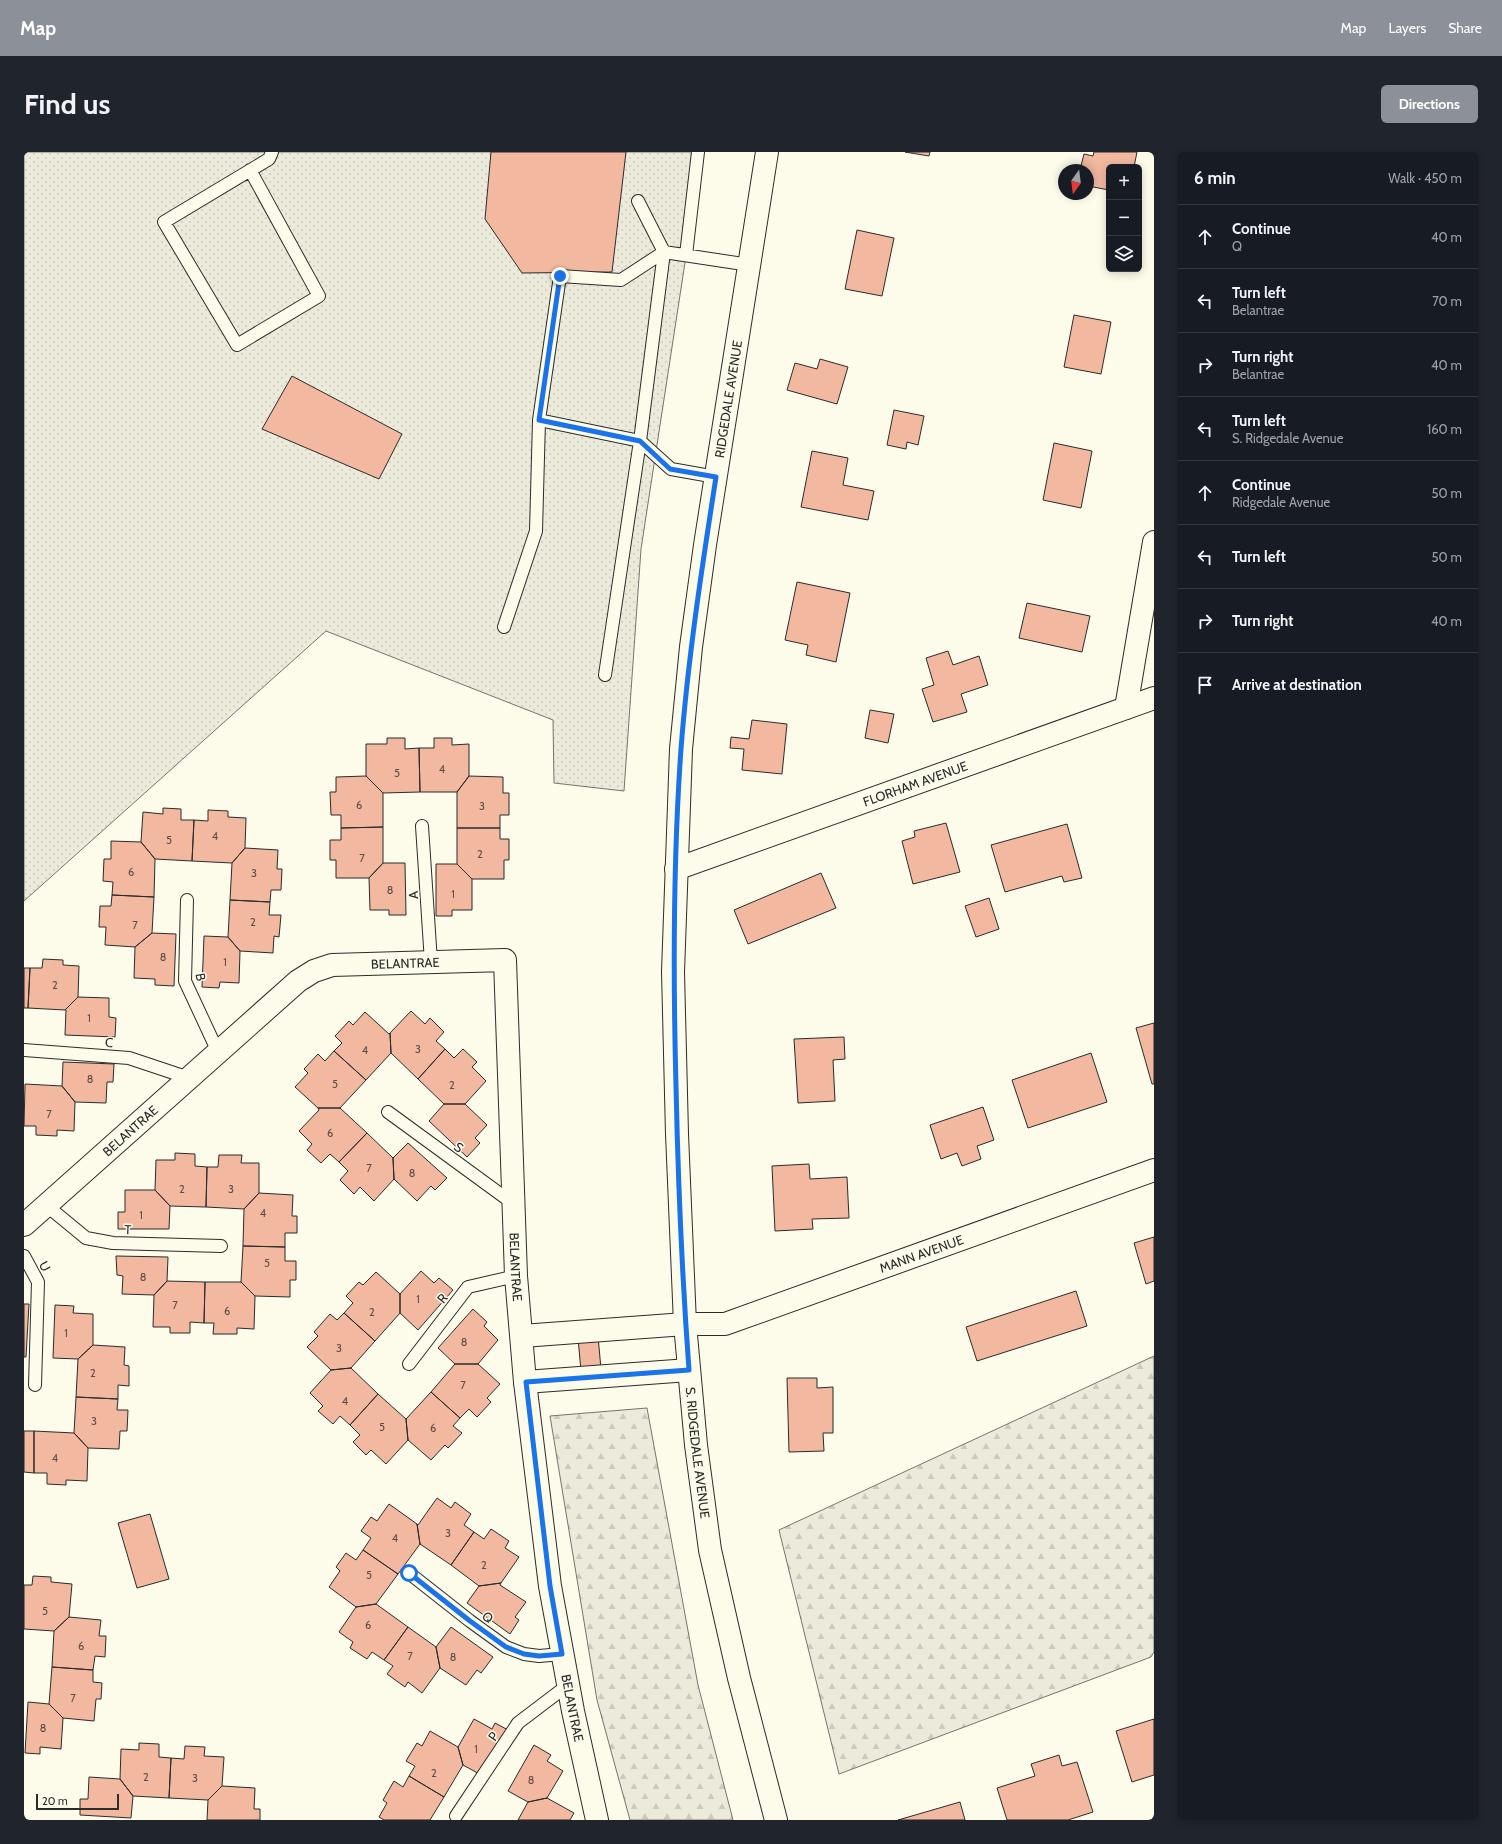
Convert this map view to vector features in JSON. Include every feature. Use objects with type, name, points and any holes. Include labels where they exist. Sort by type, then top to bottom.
[{"type":"street","name":"RIDGEDALE AVENUE","points":[[687,694],[694,624],[767,152]]},
{"type":"street","points":[[1126,708],[1154,542]]},
{"type":"street","name":"S. RIDGEDALE AVENUE","points":[[687,694],[681,749],[673,972],[677,1134],[685,1324],[696,1445],[710,1550],[739,1678],[776,1820]]},
{"type":"street","name":"FLORHAM AVENUE","points":[[676,869],[1154,698]]},
{"type":"street","name":"BELANTRAE","points":[[24,1225],[218,1052],[298,982],[314,971],[332,965],[505,960],[516,1276],[526,1382],[550,1586],[568,1685],[597,1820]]},
{"type":"street","name":"MANN AVENUE","points":[[685,1324],[725,1324],[1154,1170]]},
{"type":"street","points":[[522,1336],[685,1324]]},
{"type":"street","points":[[526,1382],[689,1370]]},
{"type":"lane","points":[[250,170],[319,296],[237,345],[164,222],[269,158],[272,152]]},
{"type":"lane","points":[[686,255],[698,152]]},
{"type":"lane","points":[[605,675],[640,441],[664,252],[638,202]]},
{"type":"lane","points":[[504,627],[536,531],[539,420],[560,276],[621,280],[664,252],[750,265]]},
{"type":"lane","points":[[539,420],[640,441],[670,469],[716,477]]},
{"type":"lane","name":"A","points":[[422,826],[431,962]]},
{"type":"lane","name":"B","points":[[187,900],[185,981],[218,1052]]},
{"type":"lane","name":"C","points":[[24,1050],[129,1058],[189,1078]]},
{"type":"lane","name":"S","points":[[388,1112],[514,1204]]},
{"type":"lane","name":"T","points":[[46,1205],[86,1238],[113,1243],[221,1246]]},
{"type":"lane","name":"U","points":[[24,1256],[38,1282],[35,1385]]},
{"type":"lane","name":"R","points":[[409,1364],[468,1287],[516,1276]]},
{"type":"lane","name":"Q","points":[[409,1573],[506,1647],[524,1654],[539,1656],[562,1654]]},
{"type":"lane","name":"P","points":[[456,1816],[518,1723],[568,1685]]},
{"type":"green space","points":[[24,152],[702,152],[641,549],[624,791],[554,783],[553,720],[326,631],[24,901]]},
{"type":"green space","points":[[1154,1356],[1154,1652],[1151,1657],[839,1774],[779,1530]]},
{"type":"green space","points":[[647,1408],[698,1685],[733,1820],[630,1820],[597,1700],[550,1416]]},
{"type":"building","points":[[491,152],[626,152],[612,272],[522,273],[485,219]]},
{"type":"building","points":[[905,152],[930,152],[929,156]]},
{"type":"building","points":[[1094,152],[1137,152],[1135,164],[1106,164],[1106,189],[1094,187],[1094,164],[1082,164],[1084,154],[1093,156]]},
{"type":"building","points":[[857,230],[894,238],[882,296],[845,289]]},
{"type":"building","points":[[1074,315],[1111,322],[1101,374],[1064,367]]},
{"type":"building","points":[[820,359],[848,367],[837,404],[787,390],[795,363],[817,369]]},
{"type":"building","points":[[292,376],[402,434],[379,479],[262,429]]},
{"type":"building","points":[[894,410],[924,416],[918,445],[907,442],[906,449],[887,445]]},
{"type":"building","points":[[1054,443],[1092,451],[1081,508],[1043,500]]},
{"type":"building","points":[[812,451],[848,458],[843,485],[874,491],[868,520],[801,507]]},
{"type":"building","points":[[797,582],[850,593],[836,662],[806,655],[808,645],[785,640]]},
{"type":"building","points":[[1027,603],[1090,616],[1082,652],[1019,638]]},
{"type":"building","points":[[948,651],[953,665],[979,656],[988,685],[961,694],[967,712],[933,722],[922,689],[934,685],[926,658]]},
{"type":"building","points":[[870,710],[894,714],[888,743],[865,738]]},
{"type":"building","points":[[752,720],[787,724],[782,774],[742,770],[744,749],[730,748],[731,737],[749,739]]},
{"type":"building","points":[[387,738],[405,738],[405,749],[419,748],[420,792],[383,793],[366,776],[366,744],[387,744]]},
{"type":"building","points":[[434,738],[452,738],[452,745],[469,744],[469,776],[457,792],[420,792],[419,748],[434,748]]},
{"type":"building","points":[[366,776],[383,793],[383,827],[341,828],[341,815],[331,815],[330,792],[336,792],[336,777]]},
{"type":"building","points":[[469,776],[503,777],[503,793],[509,793],[509,815],[500,815],[500,828],[457,828],[457,792]]},
{"type":"building","points":[[163,808],[181,809],[181,820],[194,820],[192,861],[155,859],[141,842],[143,812],[163,814]]},
{"type":"building","points":[[208,810],[228,811],[228,817],[246,818],[245,848],[232,863],[192,861],[194,820],[208,821]]},
{"type":"building","points":[[946,823],[960,872],[913,884],[902,841],[915,837],[914,831]]},
{"type":"building","points":[[1067,824],[1082,878],[1064,882],[1062,876],[1005,892],[991,845]]},
{"type":"building","points":[[383,827],[383,863],[369,878],[336,878],[336,860],[330,860],[330,840],[341,840],[341,828]]},
{"type":"building","points":[[457,828],[500,828],[500,839],[509,839],[509,860],[504,860],[504,879],[472,879],[457,864]]},
{"type":"building","points":[[111,841],[141,842],[155,859],[154,897],[112,895],[113,882],[103,881],[104,859],[111,859]]},
{"type":"building","points":[[245,848],[278,850],[277,869],[282,869],[281,890],[271,890],[270,902],[230,900],[232,863]]},
{"type":"building","points":[[383,863],[405,863],[406,915],[389,915],[389,910],[370,910],[369,878]]},
{"type":"building","points":[[436,864],[457,864],[472,879],[472,910],[452,910],[452,916],[436,916]]},
{"type":"building","points":[[821,873],[836,908],[748,944],[734,910]]},
{"type":"building","points":[[112,895],[154,897],[152,933],[135,947],[105,945],[106,927],[99,927],[100,906],[111,906]]},
{"type":"building","points":[[989,898],[999,929],[976,937],[965,906]]},
{"type":"building","points":[[230,900],[270,902],[269,915],[281,915],[279,937],[274,936],[273,953],[240,951],[228,937]]},
{"type":"building","points":[[152,933],[176,934],[174,986],[155,985],[155,979],[134,978],[135,947]]},
{"type":"building","points":[[204,936],[228,937],[240,951],[239,983],[220,982],[219,988],[202,987]]},
{"type":"building","points":[[43,959],[63,960],[63,965],[79,966],[78,997],[65,1010],[28,1008],[30,968],[42,968]]},
{"type":"building","points":[[24,968],[30,968],[28,1008],[24,1008]]},
{"type":"building","points":[[78,997],[109,998],[109,1017],[116,1018],[115,1037],[65,1035],[65,1010]]},
{"type":"building","points":[[411,1011],[425,1024],[430,1018],[444,1032],[436,1041],[445,1049],[418,1079],[391,1053],[390,1033]]},
{"type":"building","points":[[365,1012],[389,1034],[390,1033],[391,1053],[366,1080],[334,1051],[342,1043],[335,1036],[349,1021],[353,1025]]},
{"type":"building","points":[[1154,1023],[1154,1084],[1152,1084],[1136,1028]]},
{"type":"building","points":[[844,1037],[845,1059],[833,1060],[835,1101],[798,1103],[794,1039]]},
{"type":"building","points":[[445,1049],[454,1058],[463,1049],[477,1062],[472,1067],[486,1081],[465,1104],[444,1104],[418,1079]]},
{"type":"building","points":[[334,1051],[366,1080],[340,1108],[318,1108],[295,1087],[308,1073],[304,1069],[318,1054],[325,1061]]},
{"type":"building","points":[[1091,1053],[1107,1102],[1028,1128],[1012,1080]]},
{"type":"building","points":[[63,1062],[114,1064],[113,1082],[107,1082],[106,1103],[75,1102],[62,1086]]},
{"type":"building","points":[[25,1084],[62,1086],[75,1102],[74,1131],[57,1130],[57,1136],[36,1135],[36,1126],[24,1126]]},
{"type":"building","points":[[444,1104],[465,1104],[487,1125],[475,1138],[480,1143],[467,1157],[429,1121]]},
{"type":"building","points":[[983,1107],[994,1140],[977,1146],[981,1159],[962,1166],[957,1153],[941,1159],[930,1125]]},
{"type":"building","points":[[318,1108],[340,1108],[367,1133],[339,1162],[330,1154],[321,1163],[307,1150],[312,1144],[299,1131],[319,1110]]},
{"type":"building","points":[[367,1133],[393,1158],[394,1179],[374,1201],[360,1187],[354,1194],[340,1180],[348,1171],[339,1162]]},
{"type":"building","points":[[408,1143],[447,1178],[435,1190],[431,1186],[417,1201],[394,1179],[393,1158]]},
{"type":"building","points":[[175,1153],[195,1154],[195,1166],[207,1167],[206,1207],[170,1206],[155,1190],[156,1160],[175,1160]]},
{"type":"building","points":[[219,1155],[242,1155],[241,1163],[259,1163],[259,1193],[244,1209],[206,1207],[207,1167],[218,1167]]},
{"type":"building","points":[[809,1164],[810,1179],[847,1177],[849,1218],[812,1219],[813,1229],[775,1231],[772,1166]]},
{"type":"building","points":[[125,1190],[155,1190],[170,1206],[169,1229],[118,1229],[118,1212],[125,1212]]},
{"type":"building","points":[[259,1193],[293,1195],[292,1216],[297,1216],[297,1233],[285,1233],[285,1247],[243,1246],[244,1209]]},
{"type":"building","points":[[1154,1237],[1154,1281],[1146,1284],[1134,1243]]},
{"type":"building","points":[[243,1246],[285,1247],[285,1261],[296,1261],[296,1280],[290,1280],[290,1297],[255,1296],[241,1282]]},
{"type":"building","points":[[116,1256],[168,1257],[167,1281],[154,1295],[122,1294],[123,1276],[117,1275]]},
{"type":"building","points":[[421,1271],[434,1283],[439,1278],[453,1290],[418,1330],[400,1313],[400,1294]]},
{"type":"building","points":[[376,1272],[400,1294],[400,1313],[375,1341],[344,1313],[353,1303],[346,1296],[359,1282],[363,1285]]},
{"type":"building","points":[[167,1281],[205,1282],[204,1323],[190,1322],[190,1333],[170,1333],[170,1327],[153,1327],[154,1295]]},
{"type":"building","points":[[205,1282],[241,1282],[255,1296],[254,1329],[237,1328],[237,1334],[213,1334],[214,1323],[204,1323]]},
{"type":"building","points":[[1076,1291],[1087,1326],[977,1361],[966,1327]]},
{"type":"building","points":[[24,1304],[29,1304],[26,1357],[24,1357]]},
{"type":"building","points":[[55,1305],[74,1306],[73,1313],[93,1314],[93,1345],[78,1359],[53,1358]]},
{"type":"building","points":[[473,1309],[487,1322],[484,1326],[498,1340],[478,1364],[455,1364],[438,1348]]},
{"type":"building","points":[[344,1313],[375,1341],[351,1368],[331,1370],[307,1347],[318,1336],[314,1332],[330,1314],[337,1320]]},
{"type":"building","points":[[598,1336],[601,1369],[581,1371],[578,1338]]},
{"type":"building","points":[[93,1345],[125,1347],[124,1365],[129,1366],[129,1386],[118,1385],[118,1399],[76,1397],[78,1359]]},
{"type":"building","points":[[455,1364],[478,1364],[500,1384],[487,1398],[491,1402],[477,1417],[469,1409],[460,1418],[431,1392]]},
{"type":"building","points":[[351,1368],[378,1394],[350,1425],[340,1416],[333,1424],[318,1411],[323,1406],[310,1393],[331,1370]]},
{"type":"building","points":[[787,1378],[817,1378],[817,1388],[833,1387],[833,1433],[823,1433],[824,1451],[789,1452]]},
{"type":"building","points":[[431,1392],[460,1418],[453,1426],[462,1433],[448,1448],[445,1445],[431,1460],[408,1440],[406,1419]]},
{"type":"building","points":[[378,1394],[406,1419],[408,1440],[386,1464],[371,1450],[366,1455],[353,1442],[360,1435],[350,1425]]},
{"type":"building","points":[[76,1397],[118,1399],[117,1410],[128,1410],[127,1431],[120,1431],[119,1449],[88,1448],[74,1433]]},
{"type":"building","points":[[24,1431],[34,1431],[34,1473],[24,1472]]},
{"type":"building","points":[[34,1431],[74,1433],[88,1448],[87,1481],[66,1480],[66,1485],[47,1484],[47,1473],[34,1473]]},
{"type":"building","points":[[437,1498],[451,1508],[455,1502],[471,1514],[464,1525],[474,1532],[451,1565],[420,1544],[417,1524],[418,1525]]},
{"type":"building","points":[[389,1504],[417,1524],[420,1544],[398,1574],[363,1550],[371,1538],[361,1531],[371,1517],[377,1521]]},
{"type":"building","points":[[150,1514],[169,1579],[137,1588],[118,1523]]},
{"type":"building","points":[[491,1529],[509,1541],[505,1548],[519,1557],[501,1583],[479,1586],[451,1565],[474,1532],[484,1539]]},
{"type":"building","points":[[363,1550],[398,1574],[376,1604],[356,1607],[329,1587],[340,1571],[336,1567],[346,1553],[356,1560]]},
{"type":"building","points":[[33,1576],[51,1577],[51,1582],[72,1584],[69,1617],[54,1631],[24,1629],[24,1585],[32,1585]]},
{"type":"building","points":[[501,1583],[500,1585],[526,1602],[515,1617],[519,1620],[510,1634],[467,1603],[479,1586]]},
{"type":"building","points":[[376,1604],[408,1627],[384,1660],[372,1652],[367,1659],[350,1648],[353,1642],[339,1632],[356,1607]]},
{"type":"building","points":[[69,1617],[101,1620],[99,1636],[106,1636],[105,1657],[95,1656],[93,1670],[52,1667],[54,1631]]},
{"type":"building","points":[[408,1627],[436,1647],[440,1668],[422,1693],[408,1682],[405,1687],[387,1674],[393,1666],[384,1660]]},
{"type":"building","points":[[451,1627],[493,1657],[481,1673],[477,1670],[466,1685],[440,1668],[436,1647]]},
{"type":"building","points":[[52,1667],[93,1670],[93,1682],[102,1683],[101,1699],[96,1699],[94,1721],[63,1718],[49,1704]]},
{"type":"building","points":[[28,1702],[49,1704],[63,1718],[61,1749],[40,1747],[40,1754],[25,1753]]},
{"type":"building","points":[[474,1719],[492,1729],[495,1723],[510,1731],[483,1776],[463,1765],[458,1747]]},
{"type":"building","points":[[1154,1719],[1154,1775],[1132,1782],[1116,1731]]},
{"type":"building","points":[[430,1731],[458,1747],[463,1765],[444,1797],[409,1776],[415,1766],[406,1761],[417,1743],[422,1746]]},
{"type":"building","points":[[139,1743],[159,1744],[159,1757],[171,1758],[169,1798],[133,1796],[120,1779],[121,1749],[139,1750]]},
{"type":"building","points":[[534,1745],[551,1755],[547,1761],[563,1771],[547,1798],[528,1802],[508,1791]]},
{"type":"building","points":[[185,1746],[205,1747],[204,1756],[224,1757],[222,1786],[208,1800],[169,1798],[171,1758],[184,1759]]},
{"type":"building","points":[[1059,1755],[1062,1766],[1077,1762],[1093,1812],[1068,1820],[1007,1820],[997,1788],[1035,1776],[1031,1764]]},
{"type":"building","points":[[409,1776],[444,1797],[430,1820],[384,1820],[379,1817],[387,1803],[383,1800],[394,1781],[403,1787]]},
{"type":"building","points":[[89,1777],[120,1779],[133,1796],[131,1818],[80,1815],[80,1799],[88,1799]]},
{"type":"building","points":[[222,1786],[255,1788],[254,1809],[260,1809],[260,1820],[207,1820],[208,1800]]},
{"type":"building","points":[[547,1798],[574,1813],[570,1820],[518,1820],[528,1802]]},
{"type":"building","points":[[960,1802],[965,1820],[898,1820]]},
{"type":"route","points":[[409,1573],[506,1647],[524,1654],[539,1656],[562,1654],[550,1586],[526,1382],[689,1370],[685,1324],[677,1134],[673,972],[676,869],[681,749],[691,647],[716,477],[670,469],[640,441],[539,420],[560,276]]}]
